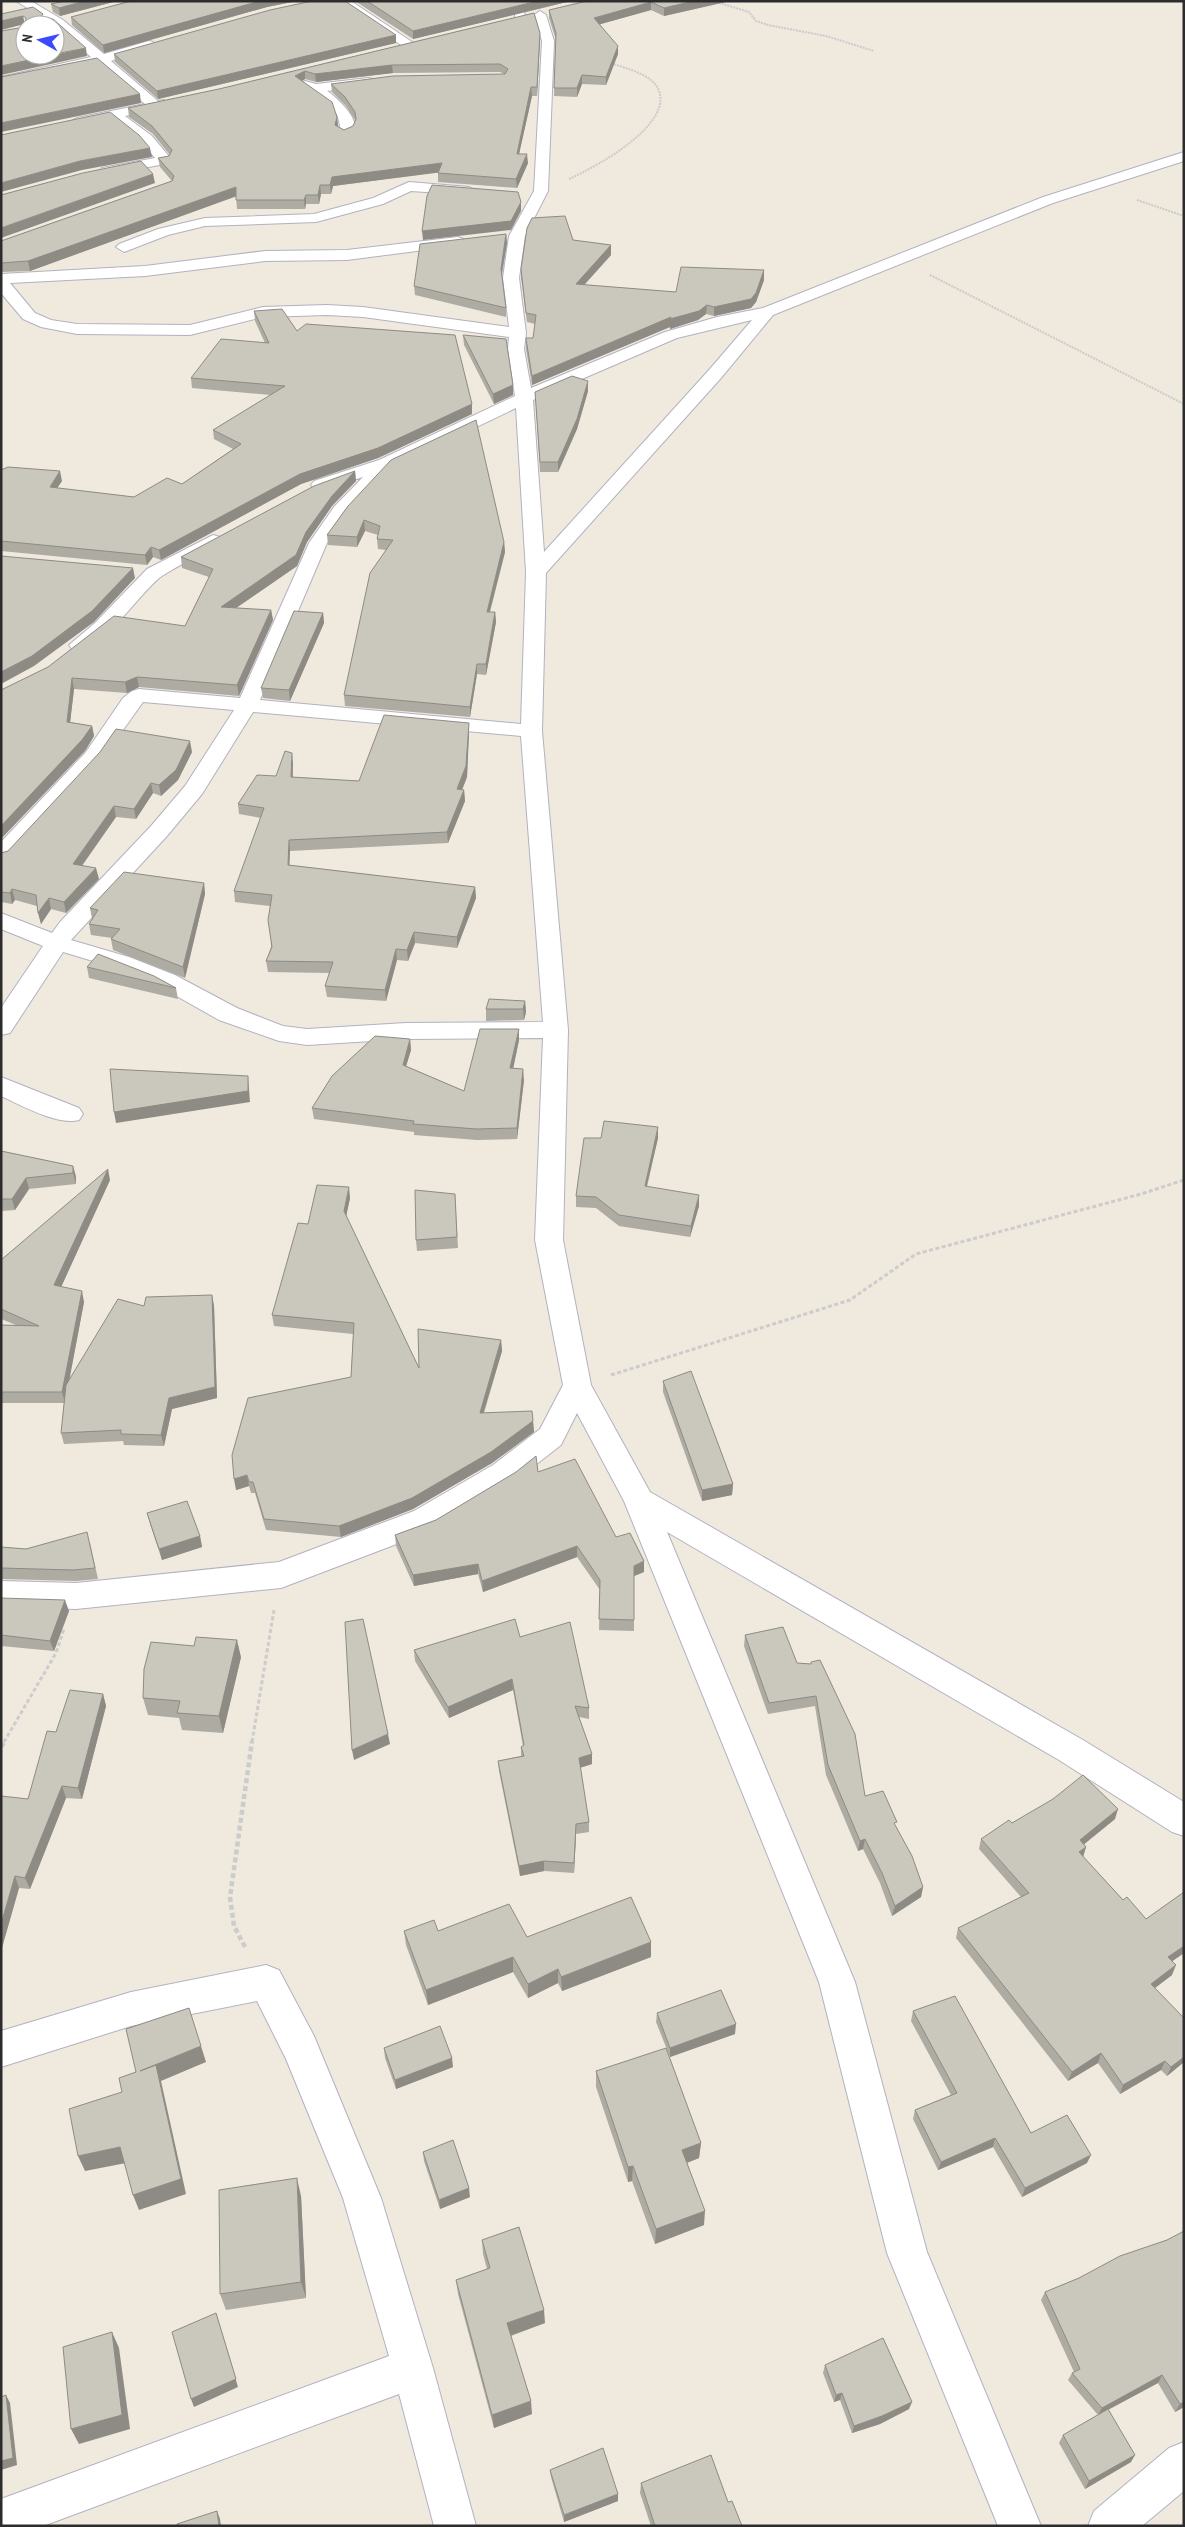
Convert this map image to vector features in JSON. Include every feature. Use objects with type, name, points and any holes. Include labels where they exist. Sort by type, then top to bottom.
[{"type":"street","points":[[22,1],[41,15]]},
{"type":"street","points":[[342,1],[416,45],[393,50]]},
{"type":"street","points":[[519,1],[516,21],[544,14],[548,41],[541,193],[507,237],[518,333],[516,349],[524,400],[536,572],[530,731],[556,1030],[549,1240],[578,1385],[639,1501],[837,1982],[907,2253],[1020,2526]]},
{"type":"street","points":[[65,21],[77,18]]},
{"type":"street","points":[[65,32],[102,59],[156,106]]},
{"type":"street","points":[[1,81],[102,59],[160,42]]},
{"type":"street","points":[[301,75],[344,113],[347,120],[347,127],[344,133]]},
{"type":"street","points":[[317,88],[385,80]]},
{"type":"street","points":[[67,124],[174,102]]},
{"type":"street","points":[[90,175],[162,162],[164,158],[147,139],[114,114]]},
{"type":"street","points":[[300,494],[318,486],[385,464],[524,400],[566,378],[671,335],[717,322],[767,312],[1048,200],[1184,156]]},
{"type":"street","points":[[148,164],[160,179]]},
{"type":"street","points":[[124,247],[162,232],[205,222],[316,218],[338,210],[378,201],[404,187],[485,192]]},
{"type":"street","points":[[522,195],[541,193]]},
{"type":"street","points":[[1,279],[145,271],[265,256],[347,255],[469,241]]},
{"type":"street","points":[[1,283],[28,316],[46,324],[77,329],[190,330],[263,312],[328,310],[363,312],[518,333]]},
{"type":"street","points":[[536,572],[715,374],[767,312]]},
{"type":"street","points":[[1,1027],[68,927],[159,831],[194,789],[248,704],[318,543],[340,511],[385,464]]},
{"type":"street","points":[[64,655],[102,627],[154,573],[231,531]]},
{"type":"street","points":[[127,571],[154,573]]},
{"type":"street","points":[[1,856],[23,829],[106,741],[135,696],[248,704],[530,731]]},
{"type":"street","points":[[1,920],[57,943],[121,962],[166,980],[228,1014],[279,1033],[307,1037],[406,1030],[556,1030]]},
{"type":"street","points":[[1,1084],[27,1098],[70,1114]]},
{"type":"street","points":[[1,1594],[76,1596],[281,1575],[425,1520],[504,1472],[551,1437],[578,1385]]},
{"type":"street","points":[[639,1501],[1071,1750],[1184,1821]]},
{"type":"street","points":[[1,2049],[131,2009],[266,1982],[301,2049],[362,2198],[413,2368],[455,2526]]},
{"type":"street","points":[[1,2520],[413,2368]]},
{"type":"street","points":[[1108,2526],[1184,2463]]},
{"type":"path","points":[[714,2],[749,12],[756,21],[768,25],[826,36],[874,51]]},
{"type":"path","points":[[541,193],[604,163],[639,135],[660,104],[659,92],[650,81],[607,61]]},
{"type":"path","points":[[898,259],[1184,404]]},
{"type":"path","points":[[578,1385],[850,1300],[916,1254],[1141,1194],[1184,1180]]},
{"type":"path","points":[[266,1982],[236,1934],[229,1912],[230,1889],[254,1725],[281,1575]]},
{"type":"path","points":[[1,1747],[56,1653],[76,1596]]},
{"type":"building","points":[[65,1],[85,1],[59,8],[51,4]]},
{"type":"building","points":[[131,1],[260,1],[103,45],[71,17]]},
{"type":"building","points":[[312,1],[345,1],[396,35],[157,91],[114,54],[270,10]]},
{"type":"building","points":[[367,1],[538,1],[413,31]]},
{"type":"building","points":[[587,1],[694,1],[664,8],[651,2],[594,18],[618,46],[606,77],[582,75],[577,88],[554,88],[556,33],[549,10]]},
{"type":"building","points":[[33,7],[43,14],[15,15],[15,18],[1,21],[1,14]]},
{"type":"building","points":[[534,13],[540,33],[537,87],[531,87],[517,154],[527,154],[516,179],[438,173],[442,163],[332,177],[330,185],[320,185],[318,195],[306,195],[304,200],[236,200],[236,187],[28,261],[1,263],[1,241],[172,181],[174,176],[158,158],[169,156],[172,150],[152,126],[128,108],[219,89]],"holes":[[[500,64],[508,69],[505,74],[393,76],[331,84],[345,97],[355,112],[356,119],[353,126],[344,130],[335,125],[337,117],[332,102],[295,76],[305,71],[315,74],[392,65]]]},
{"type":"building","points":[[15,29],[15,63],[1,66],[1,31]]},
{"type":"building","points":[[65,30],[86,48],[65,52]]},
{"type":"building","points":[[97,58],[140,94],[1,123],[1,77]]},
{"type":"building","points":[[110,112],[139,135],[150,148],[80,161],[1,183],[1,135]]},
{"type":"building","points":[[141,161],[153,174],[1,228],[1,195],[83,173]]},
{"type":"building","points":[[432,185],[518,192],[521,202],[511,221],[422,231],[427,196]]},
{"type":"building","points":[[565,216],[573,240],[611,245],[576,284],[676,292],[681,267],[764,270],[756,293],[751,299],[714,307],[707,305],[699,311],[670,319],[671,317],[532,376],[526,338],[533,338],[536,315],[526,313],[521,269],[527,228],[532,218]]},
{"type":"building","points":[[506,234],[501,269],[506,308],[414,286],[420,244]]},
{"type":"building","points":[[282,309],[297,331],[306,324],[455,335],[472,404],[378,448],[300,474],[159,550],[151,547],[145,555],[1,541],[1,470],[8,467],[60,471],[50,487],[134,497],[167,478],[182,484],[241,444],[213,430],[285,386],[191,378],[221,339],[269,343],[254,311]]},
{"type":"building","points":[[463,335],[506,339],[513,385],[493,394]]},
{"type":"building","points":[[572,376],[588,381],[577,419],[558,462],[540,462],[535,392]]},
{"type":"building","points":[[476,420],[504,542],[487,612],[495,612],[486,664],[477,664],[470,707],[344,695],[370,573],[393,540],[377,539],[380,526],[364,520],[357,537],[327,535],[348,506],[391,460]]},
{"type":"building","points":[[355,471],[332,496],[306,532],[296,555],[221,607],[271,610],[237,685],[137,677],[125,682],[72,678],[67,722],[92,726],[82,740],[1,826],[1,690],[48,667],[114,616],[185,626],[213,569],[181,557],[314,486]]},
{"type":"building","points":[[1,556],[133,568],[92,611],[32,656],[1,672]]},
{"type":"building","points":[[294,611],[323,613],[289,690],[261,688]]},
{"type":"building","points":[[384,715],[469,723],[466,766],[457,789],[464,790],[447,832],[289,840],[288,865],[475,887],[457,937],[414,932],[407,950],[396,949],[385,990],[325,986],[333,962],[266,961],[272,947],[268,920],[272,895],[234,891],[264,808],[238,804],[257,775],[276,776],[285,751],[292,753],[291,777],[359,781]]},
{"type":"building","points":[[116,729],[190,741],[176,770],[159,785],[151,783],[134,809],[114,806],[73,864],[96,868],[64,902],[49,898],[38,913],[36,895],[12,889],[10,893],[1,892],[1,853],[8,851],[100,752]]},
{"type":"building","points":[[124,872],[204,883],[183,967],[111,939],[120,929],[89,924],[98,910],[90,908]]},
{"type":"building","points":[[98,954],[154,976],[176,988],[87,967]]},
{"type":"building","points":[[489,999],[525,1001],[523,1009],[486,1009]]},
{"type":"building","points":[[480,1029],[519,1029],[510,1068],[523,1069],[517,1128],[476,1129],[413,1124],[414,1121],[312,1108],[332,1076],[375,1036],[410,1039],[403,1065],[464,1091]]},
{"type":"building","points":[[110,1069],[248,1076],[248,1091],[114,1112]]},
{"type":"building","points":[[604,1121],[658,1127],[645,1186],[699,1195],[691,1226],[619,1215],[596,1197],[576,1196],[584,1138],[601,1138]]},
{"type":"building","points":[[1,1151],[73,1166],[73,1173],[26,1178],[12,1199],[1,1199]]},
{"type":"building","points":[[108,1169],[54,1285],[82,1291],[62,1392],[1,1392],[1,1325],[39,1326],[1,1309],[1,1260]]},
{"type":"building","points":[[317,1185],[349,1187],[344,1211],[419,1368],[418,1329],[501,1340],[480,1413],[532,1411],[533,1421],[491,1452],[412,1498],[339,1526],[264,1519],[253,1482],[249,1482],[247,1475],[234,1479],[232,1455],[248,1398],[351,1377],[354,1323],[272,1315],[298,1223],[308,1224]]},
{"type":"building","points":[[415,1190],[455,1194],[457,1237],[416,1240]]},
{"type":"building","points":[[212,1295],[215,1387],[169,1398],[161,1435],[121,1434],[121,1430],[61,1433],[66,1385],[118,1299],[144,1306],[146,1297]]},
{"type":"building","points":[[691,1371],[733,1484],[702,1490],[663,1381]]},
{"type":"building","points":[[536,1456],[538,1472],[575,1459],[616,1537],[630,1533],[644,1561],[634,1566],[634,1620],[599,1619],[600,1580],[577,1546],[482,1581],[478,1564],[413,1575],[395,1535],[436,1520],[516,1472]]},
{"type":"building","points":[[187,1501],[200,1536],[159,1549],[147,1513]]},
{"type":"building","points":[[87,1532],[95,1568],[73,1570],[1,1568],[1,1547],[26,1549]]},
{"type":"building","points":[[1,1598],[65,1600],[50,1641],[1,1635]]},
{"type":"building","points":[[363,1619],[388,1734],[352,1750],[345,1622]]},
{"type":"building","points":[[515,1619],[520,1637],[570,1622],[589,1708],[575,1706],[592,1754],[579,1758],[589,1822],[576,1824],[574,1863],[544,1861],[519,1866],[498,1761],[524,1756],[521,1747],[524,1745],[512,1679],[448,1707],[414,1650]]},
{"type":"building","points":[[783,1627],[797,1663],[811,1664],[811,1662],[820,1660],[855,1734],[865,1796],[883,1791],[897,1822],[894,1823],[912,1856],[923,1887],[895,1906],[882,1873],[865,1839],[860,1841],[828,1765],[816,1696],[769,1703],[745,1635]]},
{"type":"building","points":[[196,1637],[237,1640],[219,1716],[177,1713],[180,1701],[143,1698],[144,1669],[151,1642],[194,1646]]},
{"type":"building","points":[[70,1690],[103,1694],[78,1788],[62,1786],[25,1878],[15,1876],[1,1924],[1,1796],[28,1799],[47,1731],[56,1732]]},
{"type":"building","points":[[1083,1775],[1118,1809],[1080,1840],[1086,1847],[1079,1852],[1123,1900],[1127,1897],[1146,1919],[1184,1892],[1184,1946],[1168,1957],[1176,1965],[1151,1984],[1184,2018],[1184,2057],[1171,2067],[1165,2061],[1123,2085],[1101,2053],[1072,2072],[958,1928],[1029,1893],[981,1839],[1009,1820],[1012,1823],[1053,1799]]},
{"type":"building","points":[[631,1897],[651,1942],[561,1977],[558,1969],[528,1984],[513,1957],[426,1990],[404,1931],[434,1920],[438,1931],[509,1904],[527,1937]]},
{"type":"building","points":[[721,1990],[736,2024],[670,2048],[657,2013]]},
{"type":"building","points":[[955,1996],[1031,2133],[1067,2115],[1091,2155],[1025,2188],[995,2138],[941,2162],[915,2110],[957,2093],[913,2011]]},
{"type":"building","points":[[189,2008],[201,2046],[140,2071],[156,2065],[181,2179],[133,2195],[120,2147],[78,2156],[69,2109],[122,2092],[119,2078],[136,2072],[126,2029]]},
{"type":"building","points":[[440,2026],[452,2058],[395,2080],[384,2048]]},
{"type":"building","points":[[666,2048],[701,2143],[682,2150],[705,2211],[656,2229],[633,2166],[628,2167],[596,2071]]},
{"type":"building","points":[[453,2140],[469,2188],[439,2200],[423,2152]]},
{"type":"building","points":[[297,2178],[301,2282],[220,2294],[219,2190]]},
{"type":"building","points":[[519,2227],[544,2310],[507,2323],[531,2401],[492,2415],[456,2280],[490,2268],[482,2240]]},
{"type":"building","points":[[1184,2231],[1184,2402],[1180,2404],[1162,2375],[1102,2408],[1072,2373],[1080,2369],[1045,2292],[1079,2278],[1120,2256],[1167,2240]]},
{"type":"building","points":[[216,2313],[236,2379],[191,2399],[172,2332]]},
{"type":"building","points":[[112,2332],[122,2415],[71,2429],[63,2347]]},
{"type":"building","points":[[883,2338],[912,2402],[854,2426],[842,2393],[836,2395],[825,2365]]},
{"type":"building","points":[[6,2395],[13,2458],[1,2461],[1,2397]]},
{"type":"building","points":[[1108,2409],[1135,2455],[1089,2481],[1063,2435]]},
{"type":"building","points":[[603,2448],[618,2494],[564,2515],[550,2470]]},
{"type":"building","points":[[711,2455],[728,2502],[732,2501],[742,2526],[655,2526],[641,2483]]},
{"type":"building","points":[[217,2511],[219,2526],[177,2526],[177,2524]]}]
